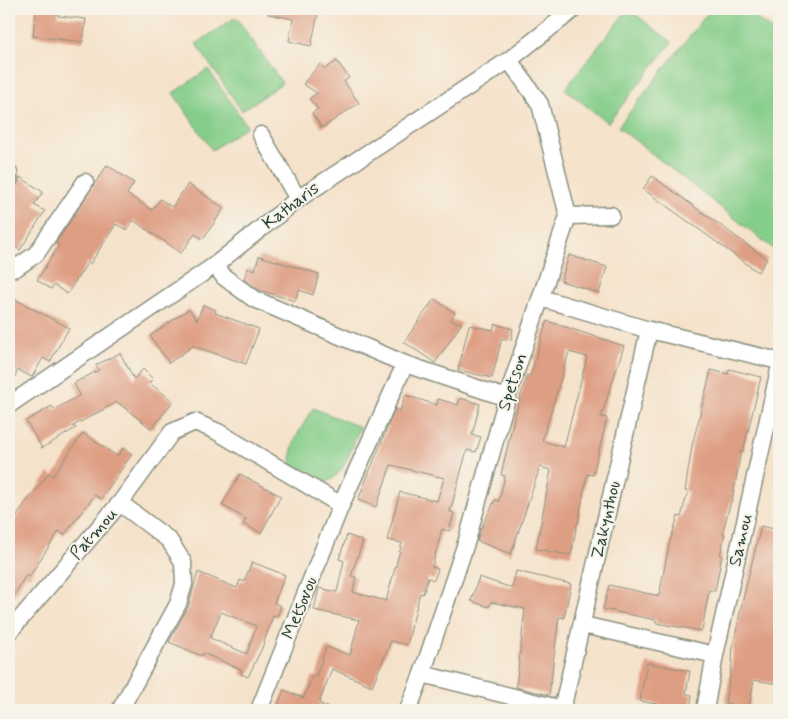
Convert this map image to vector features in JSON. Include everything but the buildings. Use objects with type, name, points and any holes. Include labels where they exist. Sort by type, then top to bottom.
[{"type":"street","name":"Katharis","points":[[9,405],[215,265],[298,199],[509,60],[574,9]]},
{"type":"street","points":[[509,60],[540,104],[568,216],[611,215]]},
{"type":"street","points":[[261,135],[298,199]]},
{"type":"street","points":[[9,174],[9,180]]},
{"type":"street","points":[[9,263],[16,268],[36,254],[85,182]]},
{"type":"street","name":"Spetson","points":[[408,710],[467,540],[507,398],[568,216]]},
{"type":"street","points":[[215,265],[224,277],[254,299],[405,364],[507,398]]},
{"type":"street","points":[[541,298],[649,330],[779,361]]},
{"type":"street","name":"Zakynthou","points":[[562,709],[583,625],[649,330]]},
{"type":"street","name":"Metsovou","points":[[259,710],[341,505],[405,364]]},
{"type":"street","name":"Samou","points":[[705,710],[715,654],[779,370]]},
{"type":"street","name":"Patmou","points":[[9,632],[120,503],[172,432],[195,422],[218,432],[341,505]]},
{"type":"street","points":[[120,503],[169,540],[183,562],[184,584],[178,604],[120,710]]},
{"type":"street","points":[[583,625],[715,654]]},
{"type":"street","points":[[422,674],[562,709]]},
{"type":"green space","points":[[628,9],[672,42],[608,123],[565,89]]},
{"type":"green space","points":[[711,9],[744,9],[779,36],[779,253],[618,127]]},
{"type":"green space","points":[[236,17],[282,83],[242,111],[196,44]]},
{"type":"green space","points":[[208,69],[247,126],[212,150],[173,93]]},
{"type":"green space","points":[[313,408],[360,427],[344,466],[334,478],[327,482],[292,465],[291,458],[294,443]]}]
